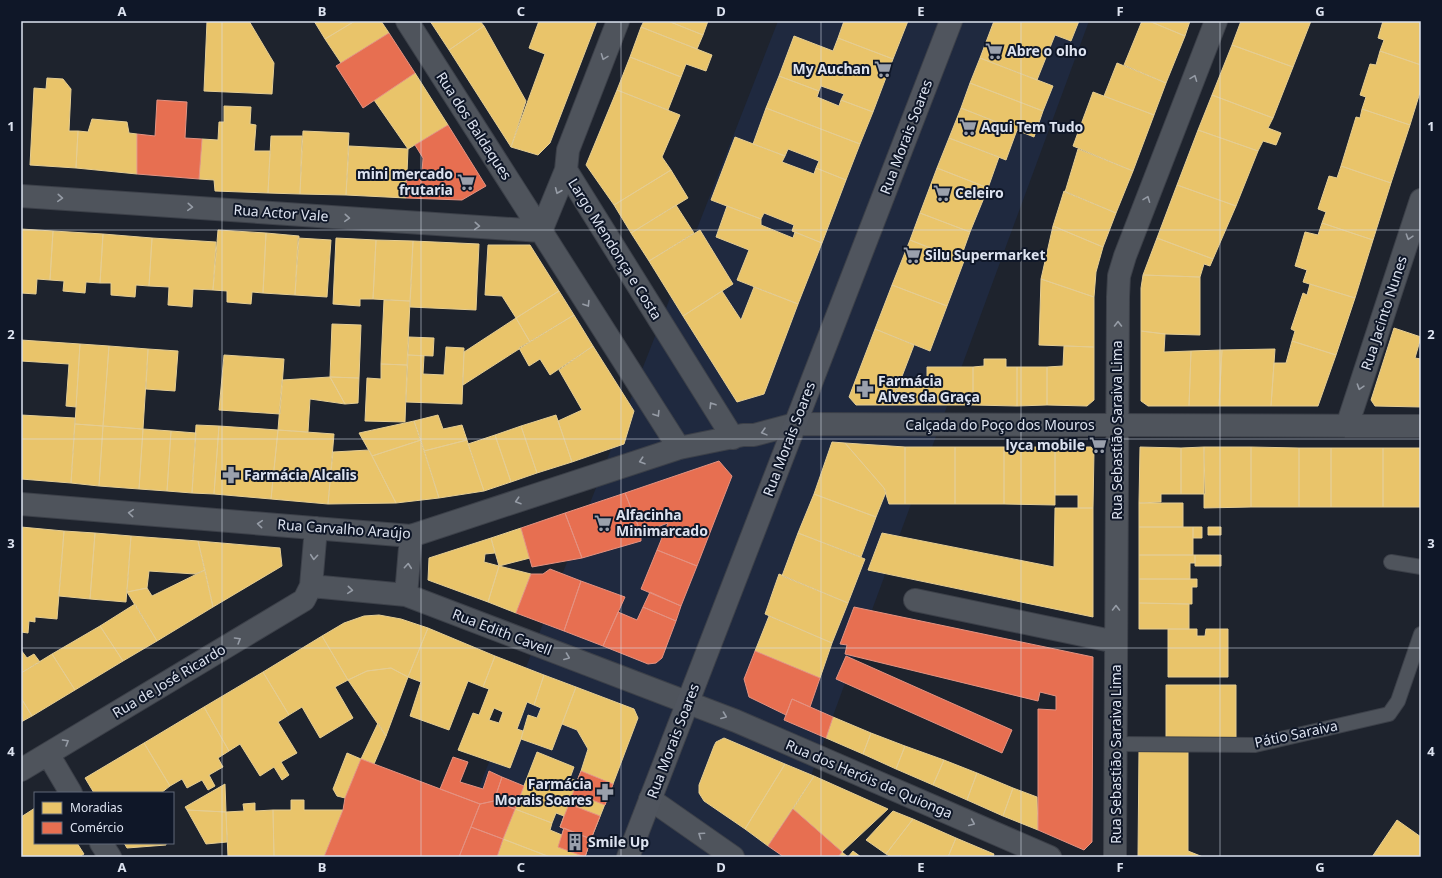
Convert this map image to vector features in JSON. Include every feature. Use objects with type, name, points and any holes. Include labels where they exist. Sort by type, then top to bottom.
[{"type":"main road","name":"Rua Morais Soares","points":[[628,857],[951,21]]},
{"type":"street","name":"Rua dos Baldaques","points":[[407,21],[541,231]]},
{"type":"street","points":[[566,170],[568,150],[618,21]]},
{"type":"street","name":"Rua Sebastião Saraiva Lima","points":[[1115,857],[1118,298],[1122,266],[1216,21]]},
{"type":"street","name":"Largo Mendonça e Costa","points":[[541,231],[566,170]]},
{"type":"street","name":"Largo Mendonça e Costa","points":[[566,170],[733,438]]},
{"type":"street","name":"Rua Actor Vale","points":[[21,196],[541,231]]},
{"type":"street","name":"Rua Jacinto Nunes","points":[[1347,426],[1421,200]]},
{"type":"street","points":[[541,231],[679,448]]},
{"type":"street","name":"Calçada do Poço dos Mouros","points":[[795,424],[1421,426]]},
{"type":"street","name":"Rua Carvalho Araújo","points":[[21,504],[411,536],[679,448],[742,435],[754,435],[795,424]]},
{"type":"street","points":[[311,586],[316,528]]},
{"type":"street","points":[[406,595],[411,536]]},
{"type":"street","name":"Rua Edith Cavell","points":[[311,586],[406,595],[688,703]]},
{"type":"street","name":"Rua de José Ricardo","points":[[21,770],[304,600],[311,586]]},
{"type":"street","points":[[915,600],[1116,642]]},
{"type":"street","name":"Rua dos Heróis de Quionga","points":[[688,703],[736,721],[1050,857]]},
{"type":"street","points":[[48,754],[70,792]]},
{"type":"street","points":[[650,799],[733,857]]},
{"type":"street","points":[[102,844],[110,857]]},
{"type":"lane","points":[[1391,562],[1421,567]]},
{"type":"lane","name":"Pátio Saraiva","points":[[1116,744],[1255,745],[1389,714],[1398,701],[1421,634]]},
{"type":"shaded area","points":[[778,21],[1089,21],[781,857],[452,857]]},
{"type":"building: Moradias","points":[[207,21],[249,21],[274,63],[272,94],[204,91]]},
{"type":"building: Moradias","points":[[314,21],[355,21],[325,39]]},
{"type":"building: Moradias","points":[[355,21],[381,21],[389,33],[341,63],[325,39]]},
{"type":"building: Moradias","points":[[430,21],[480,21],[484,26],[449,50]]},
{"type":"building: Moradias","points":[[539,21],[597,21],[550,143],[538,155],[511,147],[545,54],[529,48]]},
{"type":"building: Moradias","points":[[644,21],[668,21],[703,35],[697,49],[641,27]]},
{"type":"building: Moradias","points":[[668,21],[708,21],[703,35]]},
{"type":"building: Moradias","points":[[844,21],[908,21],[893,59],[838,38]]},
{"type":"building: Moradias","points":[[994,21],[1079,21],[1071,41],[1055,35],[1037,80],[980,58]]},
{"type":"building: Moradias","points":[[1142,21],[1149,21],[1185,36],[1166,83],[1124,65]]},
{"type":"building: Moradias","points":[[1149,21],[1190,21],[1185,36]]},
{"type":"building: Moradias","points":[[1241,21],[1311,21],[1293,67],[1232,45]]},
{"type":"building: Moradias","points":[[1383,21],[1421,21],[1421,65],[1380,51],[1384,40],[1378,38]]},
{"type":"building: Moradias","points":[[484,26],[526,101],[511,147],[449,50]]},
{"type":"building: Moradias","points":[[641,27],[712,55],[706,71],[686,64],[681,77],[630,57]]},
{"type":"building: Moradias","points":[[794,36],[833,51],[838,38],[893,59],[873,112],[841,100],[844,94],[821,86],[819,91],[779,76]]},
{"type":"building: Moradias","points":[[1232,45],[1293,67],[1273,118],[1212,95]]},
{"type":"building: Moradias","points":[[1380,51],[1421,65],[1421,89],[1410,125],[1362,109],[1366,97],[1360,95],[1370,64],[1376,65]]},
{"type":"building: Moradias","points":[[630,57],[681,77],[668,110],[617,90]]},
{"type":"building: Moradias","points":[[980,58],[1053,86],[1043,111],[970,83]]},
{"type":"building: Moradias","points":[[1117,63],[1166,83],[1154,115],[1104,96]]},
{"type":"building: Moradias","points":[[415,73],[448,125],[408,149],[374,100]]},
{"type":"building: Moradias","points":[[779,76],[819,91],[817,97],[839,106],[841,100],[873,112],[860,144],[766,108]]},
{"type":"building: Moradias","points":[[47,78],[63,79],[71,89],[69,131],[78,131],[76,168],[30,165],[34,88],[46,89]]},
{"type":"building: Moradias","points":[[970,83],[1043,111],[1034,137],[961,108]]},
{"type":"building: Moradias","points":[[617,90],[680,115],[662,157],[671,170],[614,205],[586,165]]},
{"type":"building: Moradias","points":[[1093,92],[1154,115],[1133,171],[1073,146]]},
{"type":"building: Moradias","points":[[1212,95],[1273,118],[1268,128],[1281,133],[1276,145],[1263,141],[1258,151],[1198,130]]},
{"type":"building: Moradias","points":[[224,106],[251,107],[250,124],[256,125],[254,151],[270,151],[268,193],[215,191],[214,180],[199,179],[202,139],[218,140],[219,122],[224,122]]},
{"type":"building: Moradias","points":[[766,108],[860,144],[846,180],[816,168],[819,161],[788,149],[785,156],[753,144]]},
{"type":"building: Moradias","points":[[961,108],[1017,130],[1006,160],[949,138]]},
{"type":"building: Moradias","points":[[1362,109],[1410,125],[1391,183],[1341,166],[1356,117],[1360,118]]},
{"type":"building: Moradias","points":[[92,119],[127,122],[129,133],[137,134],[137,174],[76,168],[78,131],[88,132]]},
{"type":"building: Moradias","points":[[1198,130],[1258,151],[1236,206],[1177,185]]},
{"type":"building: Moradias","points":[[303,131],[349,133],[346,195],[300,194]]},
{"type":"building: Moradias","points":[[271,136],[302,136],[300,194],[268,193]]},
{"type":"building: Moradias","points":[[735,137],[785,156],[782,162],[814,174],[816,168],[846,180],[822,243],[792,231],[794,225],[764,213],[761,219],[711,200]]},
{"type":"building: Moradias","points":[[949,138],[999,157],[988,188],[937,168]]},
{"type":"building: Moradias","points":[[349,146],[408,149],[406,198],[346,195]]},
{"type":"building: Moradias","points":[[1078,149],[1133,171],[1116,213],[1065,192]]},
{"type":"building: Moradias","points":[[1341,166],[1391,183],[1373,240],[1322,223],[1326,212],[1318,209],[1329,176],[1337,178]]},
{"type":"building: Moradias","points":[[937,168],[988,188],[970,232],[920,213]]},
{"type":"building: Moradias","points":[[671,170],[688,198],[631,233],[614,205]]},
{"type":"building: Moradias","points":[[1177,185],[1236,206],[1213,259],[1157,238]]},
{"type":"building: Moradias","points":[[1064,191],[1116,213],[1103,247],[1053,226]]},
{"type":"building: Moradias","points":[[676,205],[694,233],[649,261],[631,233]]},
{"type":"building: Moradias","points":[[727,206],[761,219],[761,225],[793,238],[795,232],[822,243],[798,304],[737,280],[749,250],[716,237]]},
{"type":"building: Moradias","points":[[920,213],[970,232],[960,260],[910,240]]},
{"type":"building: Moradias","points":[[1322,223],[1373,240],[1355,298],[1303,282],[1307,270],[1295,266],[1305,232],[1318,235]]},
{"type":"building: Moradias","points":[[1053,226],[1103,247],[1096,272],[1094,297],[1041,279]]},
{"type":"building: Moradias","points":[[21,229],[53,231],[50,280],[37,279],[36,294],[21,293]]},
{"type":"building: Moradias","points":[[218,230],[266,233],[263,293],[252,292],[251,304],[227,302],[227,291],[213,290]]},
{"type":"building: Moradias","points":[[700,230],[733,284],[683,316],[649,261]]},
{"type":"building: Moradias","points":[[53,231],[103,234],[100,283],[86,282],[85,293],[63,291],[64,281],[50,280]]},
{"type":"building: Moradias","points":[[266,233],[299,236],[295,295],[263,293]]},
{"type":"building: Moradias","points":[[103,234],[152,238],[149,286],[136,285],[135,297],[111,295],[111,283],[100,283]]},
{"type":"building: Moradias","points":[[152,238],[216,242],[213,290],[193,289],[192,307],[168,305],[169,287],[149,286]]},
{"type":"building: Moradias","points":[[298,238],[331,240],[327,297],[295,295]]},
{"type":"building: Moradias","points":[[336,238],[376,240],[373,299],[360,299],[360,306],[333,304]]},
{"type":"building: Moradias","points":[[1157,238],[1213,259],[1210,266],[1204,264],[1200,277],[1143,275]]},
{"type":"building: Moradias","points":[[376,240],[413,241],[410,301],[373,299]]},
{"type":"building: Moradias","points":[[910,240],[964,261],[947,306],[892,285]]},
{"type":"building: Moradias","points":[[413,241],[479,244],[476,310],[410,307]]},
{"type":"building: Moradias","points":[[488,245],[530,245],[559,291],[516,318],[502,296],[485,295]]},
{"type":"building: Moradias","points":[[1143,275],[1200,277],[1200,335],[1165,334],[1141,331],[1141,288]]},
{"type":"building: Moradias","points":[[1041,279],[1094,297],[1094,347],[1039,345]]},
{"type":"building: Moradias","points":[[1310,284],[1355,298],[1336,355],[1292,341],[1295,331],[1291,329],[1303,293],[1307,295]]},
{"type":"building: Moradias","points":[[892,285],[947,306],[930,351],[875,329]]},
{"type":"building: Moradias","points":[[754,287],[798,304],[764,394],[737,402],[683,316],[722,291],[741,320]]},
{"type":"building: Moradias","points":[[559,291],[574,315],[530,342],[516,318]]},
{"type":"building: Moradias","points":[[384,300],[410,301],[407,365],[381,364]]},
{"type":"building: Moradias","points":[[574,315],[593,346],[550,375],[540,359],[529,366],[519,348]]},
{"type":"building: Moradias","points":[[516,318],[530,342],[463,385],[464,352]]},
{"type":"building: Moradias","points":[[332,324],[361,325],[359,378],[330,377]]},
{"type":"building: Moradias","points":[[1394,328],[1421,337],[1415,358],[1421,359],[1421,407],[1375,406],[1371,400]]},
{"type":"building: Moradias","points":[[875,329],[914,345],[891,405],[856,405],[849,397]]},
{"type":"building: Moradias","points":[[1141,331],[1165,334],[1164,352],[1191,351],[1189,406],[1148,406],[1141,401]]},
{"type":"building: Moradias","points":[[409,337],[434,338],[433,356],[408,355]]},
{"type":"building: Moradias","points":[[21,340],[80,344],[76,407],[66,406],[69,364],[21,361]]},
{"type":"building: Moradias","points":[[1292,341],[1336,355],[1318,406],[1271,406],[1274,363],[1286,363]]},
{"type":"building: Moradias","points":[[80,344],[109,346],[103,426],[75,424]]},
{"type":"building: Moradias","points":[[109,346],[148,349],[143,429],[103,426]]},
{"type":"building: Moradias","points":[[593,346],[634,411],[624,444],[572,462],[558,421],[582,410],[559,370]]},
{"type":"building: Moradias","points":[[1064,346],[1094,347],[1094,400],[1087,406],[1047,405],[1047,367],[1063,366]]},
{"type":"building: Moradias","points":[[446,347],[464,348],[462,404],[406,402],[408,355],[424,356],[423,374],[444,375]]},
{"type":"building: Moradias","points":[[148,349],[178,351],[175,391],[146,389]]},
{"type":"building: Moradias","points":[[1275,349],[1271,406],[1219,406],[1222,350]]},
{"type":"building: Moradias","points":[[1222,350],[1219,406],[1189,406],[1191,351]]},
{"type":"building: Moradias","points":[[224,355],[284,359],[280,414],[219,410]]},
{"type":"building: Moradias","points":[[984,359],[1006,359],[1006,367],[1017,367],[1017,406],[973,405],[973,367],[984,366]]},
{"type":"building: Moradias","points":[[381,364],[407,365],[405,422],[365,421],[367,378],[381,379]]},
{"type":"building: Moradias","points":[[927,367],[973,367],[973,405],[927,405]]},
{"type":"building: Moradias","points":[[1017,367],[1047,367],[1047,405],[1017,406]]},
{"type":"building: Moradias","points":[[330,377],[345,404],[310,399],[308,432],[278,430],[282,380]]},
{"type":"building: Moradias","points":[[330,377],[359,378],[358,403],[345,404]]},
{"type":"building: Moradias","points":[[899,381],[927,384],[927,405],[891,405]]},
{"type":"building: Moradias","points":[[21,415],[75,418],[71,483],[21,479]]},
{"type":"building: Moradias","points":[[438,415],[443,429],[462,425],[467,440],[424,451],[414,421]]},
{"type":"building: Moradias","points":[[556,415],[572,462],[537,473],[521,426]]},
{"type":"building: Moradias","points":[[414,421],[421,440],[372,456],[359,433]]},
{"type":"building: Moradias","points":[[75,424],[103,426],[99,486],[71,483]]},
{"type":"building: Moradias","points":[[196,425],[219,426],[214,494],[192,493]]},
{"type":"building: Moradias","points":[[103,426],[143,429],[139,489],[99,486]]},
{"type":"building: Moradias","points":[[219,426],[278,430],[271,499],[214,494]]},
{"type":"building: Moradias","points":[[521,426],[537,473],[511,482],[495,435]]},
{"type":"building: Moradias","points":[[143,429],[171,431],[167,491],[139,489]]},
{"type":"building: Moradias","points":[[278,430],[334,434],[328,504],[271,499]]},
{"type":"building: Moradias","points":[[171,431],[196,433],[192,493],[167,491]]},
{"type":"building: Moradias","points":[[495,435],[511,482],[484,491],[468,444]]},
{"type":"building: Moradias","points":[[421,440],[439,498],[396,503],[372,456]]},
{"type":"building: Moradias","points":[[467,440],[484,491],[439,498],[424,451]]},
{"type":"building: Moradias","points":[[832,442],[845,443],[884,488],[886,492],[876,517],[814,494]]},
{"type":"building: Moradias","points":[[845,443],[905,447],[905,504],[889,504],[884,488]]},
{"type":"building: Moradias","points":[[905,447],[955,447],[955,504],[905,504]]},
{"type":"building: Moradias","points":[[955,447],[1004,447],[1004,504],[955,504]]},
{"type":"building: Moradias","points":[[1004,447],[1055,447],[1055,505],[1004,504]]},
{"type":"building: Moradias","points":[[1055,447],[1091,447],[1094,451],[1093,508],[1078,508],[1078,495],[1055,495]]},
{"type":"building: Moradias","points":[[1140,447],[1181,448],[1181,494],[1161,494],[1161,502],[1139,503]]},
{"type":"building: Moradias","points":[[1204,447],[1251,447],[1251,507],[1204,508]]},
{"type":"building: Moradias","points":[[1204,447],[1205,494],[1181,494],[1181,448]]},
{"type":"building: Moradias","points":[[1251,447],[1299,448],[1299,507],[1251,507]]},
{"type":"building: Moradias","points":[[1299,448],[1331,448],[1331,507],[1299,507]]},
{"type":"building: Moradias","points":[[1331,448],[1383,448],[1383,507],[1331,507]]},
{"type":"building: Moradias","points":[[1383,448],[1421,448],[1421,507],[1383,507]]},
{"type":"building: Moradias","points":[[369,450],[396,503],[328,504],[333,452]]},
{"type":"building: Moradias","points":[[814,494],[876,517],[861,557],[798,533]]},
{"type":"building: Moradias","points":[[1139,503],[1183,503],[1183,527],[1139,527]]},
{"type":"building: Moradias","points":[[1055,508],[1093,508],[1093,617],[868,570],[882,533],[1054,567]]},
{"type":"building: Moradias","points":[[21,527],[64,531],[57,619],[35,617],[35,622],[29,621],[28,633],[21,632]]},
{"type":"building: Moradias","points":[[1139,527],[1193,527],[1193,555],[1139,555]]},
{"type":"building: Moradias","points":[[1193,527],[1202,527],[1202,538],[1193,538]]},
{"type":"building: Moradias","points":[[1208,527],[1221,527],[1221,535],[1208,535]]},
{"type":"building: Moradias","points":[[521,528],[530,558],[499,566],[491,538]]},
{"type":"building: Moradias","points":[[64,531],[95,533],[90,599],[59,596]]},
{"type":"building: Moradias","points":[[95,533],[131,536],[126,602],[90,599]]},
{"type":"building: Moradias","points":[[798,533],[865,559],[848,603],[782,576]]},
{"type":"building: Moradias","points":[[131,536],[198,541],[205,570],[195,574],[149,571],[147,588],[127,592]]},
{"type":"building: Moradias","points":[[491,538],[495,553],[485,554],[484,562],[499,566],[488,602],[428,580],[429,558]]},
{"type":"building: Moradias","points":[[198,541],[280,548],[282,566],[213,607]]},
{"type":"building: Moradias","points":[[1139,555],[1195,555],[1195,563],[1190,563],[1190,579],[1139,579]]},
{"type":"building: Moradias","points":[[1195,555],[1221,555],[1221,566],[1195,566]]},
{"type":"building: Moradias","points":[[499,566],[531,574],[516,613],[488,602]]},
{"type":"building: Moradias","points":[[205,570],[213,607],[157,641],[127,592],[147,588],[152,596]]},
{"type":"building: Moradias","points":[[779,574],[848,603],[832,643],[765,614]]},
{"type":"building: Moradias","points":[[1139,579],[1197,579],[1197,587],[1192,587],[1192,604],[1139,603]]},
{"type":"building: Moradias","points":[[1139,603],[1189,604],[1189,629],[1139,629]]},
{"type":"building: Moradias","points":[[135,604],[157,641],[123,661],[100,626]]},
{"type":"building: Moradias","points":[[379,615],[401,619],[428,628],[408,677],[391,668],[367,671],[348,680],[322,636],[344,623],[364,616]]},
{"type":"building: Moradias","points":[[769,616],[832,643],[820,678],[755,651]]},
{"type":"building: Moradias","points":[[100,626],[123,661],[75,690],[52,654]]},
{"type":"building: Moradias","points":[[428,628],[495,656],[483,687],[468,681],[449,730],[410,716],[421,682],[408,677]]},
{"type":"building: Moradias","points":[[1168,629],[1197,629],[1197,636],[1205,636],[1206,629],[1228,629],[1228,677],[1168,677]]},
{"type":"building: Moradias","points":[[322,636],[348,680],[335,687],[353,718],[320,738],[302,707],[289,715],[263,672]]},
{"type":"building: Moradias","points":[[21,650],[27,658],[34,654],[40,662],[21,673]]},
{"type":"building: Moradias","points":[[52,654],[75,690],[32,716],[21,698],[21,673]]},
{"type":"building: Moradias","points":[[495,656],[544,675],[534,705],[527,702],[517,729],[523,731],[510,768],[458,750],[473,713],[479,715],[489,689],[483,687]],"holes":[[[494,708],[503,712],[499,723],[489,720]]]},
{"type":"building: Moradias","points":[[391,668],[408,677],[386,736],[348,680],[367,671]]},
{"type":"building: Moradias","points":[[263,672],[289,715],[278,722],[297,753],[281,762],[289,775],[282,780],[274,767],[260,776],[240,744],[229,751],[204,707]]},
{"type":"building: Moradias","points":[[544,675],[576,687],[552,750],[521,739],[528,715],[537,718],[541,708],[534,705]]},
{"type":"building: Moradias","points":[[1166,685],[1236,685],[1236,740],[1166,740]]},
{"type":"building: Moradias","points":[[576,687],[634,709],[638,718],[613,784],[581,771],[588,749],[577,730],[562,724]]},
{"type":"building: Moradias","points":[[21,698],[32,716],[21,722]]},
{"type":"building: Moradias","points":[[204,707],[229,751],[218,758],[223,767],[209,775],[215,786],[208,790],[202,780],[187,788],[182,779],[170,786],[144,743]]},
{"type":"building: Moradias","points":[[833,717],[871,733],[863,754],[826,738]]},
{"type":"building: Moradias","points":[[378,723],[386,736],[374,764],[361,759]]},
{"type":"building: Moradias","points":[[871,733],[905,746],[896,769],[863,754]]},
{"type":"building: Moradias","points":[[724,738],[785,764],[745,829],[704,801],[699,793],[699,785],[714,746],[716,742]]},
{"type":"building: Moradias","points":[[144,743],[170,786],[162,792],[93,792],[85,778]]},
{"type":"building: Moradias","points":[[905,746],[944,760],[933,785],[896,769]]},
{"type":"building: Moradias","points":[[1139,749],[1188,749],[1188,851],[1203,857],[1138,857]]},
{"type":"building: Moradias","points":[[537,752],[574,767],[570,778],[577,781],[581,771],[613,784],[591,839],[560,827],[564,816],[556,813],[552,823],[515,809]]},
{"type":"building: Moradias","points":[[347,753],[361,759],[345,798],[337,796],[333,789]]},
{"type":"building: Moradias","points":[[944,760],[977,773],[967,800],[933,785]]},
{"type":"building: Moradias","points":[[785,764],[814,776],[768,846],[745,829]]},
{"type":"building: Moradias","points":[[977,773],[1013,788],[1003,816],[967,800]]},
{"type":"building: Moradias","points":[[814,776],[888,809],[842,852],[793,809]]},
{"type":"building: Moradias","points":[[225,784],[226,812],[187,810],[185,807]]},
{"type":"building: Moradias","points":[[1013,788],[1037,797],[1038,830],[1003,816]]},
{"type":"building: Moradias","points":[[291,800],[304,800],[304,810],[343,810],[324,857],[274,857],[273,810],[291,810]]},
{"type":"building: Moradias","points":[[255,803],[255,811],[273,810],[274,857],[228,857],[226,812],[244,811],[243,804]]},
{"type":"building: Moradias","points":[[34,809],[34,844],[78,844],[84,854],[79,857],[21,857],[21,817]]},
{"type":"building: Moradias","points":[[515,809],[552,823],[550,830],[562,835],[564,828],[591,839],[585,857],[550,857],[503,839]]},
{"type":"building: Moradias","points":[[187,810],[226,812],[227,842],[206,844]]},
{"type":"building: Moradias","points":[[893,811],[913,819],[886,854],[866,840]]},
{"type":"building: Moradias","points":[[913,819],[956,838],[948,857],[904,857],[901,855],[899,857],[891,857],[886,854]]},
{"type":"building: Moradias","points":[[1397,820],[1421,837],[1421,857],[1372,857]]},
{"type":"building: Moradias","points":[[956,838],[994,854],[993,857],[948,857]]},
{"type":"building: Moradias","points":[[503,839],[550,857],[497,857]]},
{"type":"building: Moradias","points":[[125,844],[166,844],[166,845],[127,848]]},
{"type":"building: Moradias","points":[[853,851],[861,857],[848,857]]},
{"type":"building: Moradias","points":[[842,852],[848,857],[838,857]]},
{"type":"building: Comércio","points":[[389,33],[415,73],[363,108],[336,66]]},
{"type":"building: Comércio","points":[[157,100],[187,102],[185,138],[202,139],[199,179],[137,174],[137,134],[155,136]]},
{"type":"building: Comércio","points":[[448,125],[486,186],[462,200],[406,198],[407,171],[422,172],[423,158],[415,145]]},
{"type":"building: Comércio","points":[[719,461],[732,476],[697,566],[657,550],[668,523],[641,533],[625,493]]},
{"type":"building: Comércio","name":"Alfacinha Minimarcado","points":[[625,493],[641,533],[641,541],[582,558],[565,513]]},
{"type":"building: Comércio","points":[[565,513],[582,558],[532,567],[521,528]]},
{"type":"building: Comércio","points":[[657,550],[697,566],[681,606],[641,589]]},
{"type":"building: Comércio","points":[[550,569],[581,581],[564,631],[516,613],[531,574],[543,574]]},
{"type":"building: Comércio","points":[[581,581],[625,597],[603,646],[564,631]]},
{"type":"building: Comércio","points":[[650,592],[681,606],[676,621],[643,607]]},
{"type":"building: Comércio","points":[[643,607],[676,621],[662,658],[656,663],[648,664],[603,646],[618,612],[637,620]]},
{"type":"building: Comércio","points":[[854,607],[1093,657],[1092,842],[1084,850],[1038,830],[1038,709],[1056,710],[1056,696],[1040,692],[1038,701],[845,654],[847,645],[840,644]]},
{"type":"building: Comércio","points":[[755,651],[820,678],[810,707],[792,699],[786,715],[749,697],[744,679]]},
{"type":"building: Comércio","points":[[846,656],[1012,730],[1002,753],[836,679]]},
{"type":"building: Comércio","points":[[792,699],[833,717],[826,738],[784,720]]},
{"type":"building: Comércio","points":[[453,757],[468,762],[460,782],[483,789],[489,771],[502,777],[494,801],[480,804],[440,789]]},
{"type":"building: Comércio","points":[[361,759],[480,804],[459,857],[324,857]]},
{"type":"building: Comércio","points":[[581,771],[613,784],[605,805],[582,796],[577,807],[569,804]]},
{"type":"building: Comércio","points":[[502,777],[524,786],[515,809],[494,801]]},
{"type":"building: Comércio","points":[[494,801],[515,809],[503,839],[471,827],[480,804]]},
{"type":"building: Comércio","points":[[569,804],[600,816],[591,839],[560,827]]},
{"type":"building: Comércio","points":[[793,809],[842,852],[838,857],[784,857],[768,846]]},
{"type":"building: Comércio","points":[[471,827],[503,839],[497,857],[459,857]]},
{"type":"building: Comércio","name":"Smile Up","points":[[564,828],[591,839],[585,857],[558,847]]},
{"type":"place","name":"Abre o olho","points":[[994,51]]},
{"type":"place","name":"My Auchan","points":[[883,69]]},
{"type":"place","name":"Aqui Tem Tudo","points":[[968,127]]},
{"type":"place","name":"mini mercado frutaria","points":[[466,182]]},
{"type":"place","name":"Celeiro","points":[[942,193]]},
{"type":"place","name":"Silu Supermarket","points":[[912,255]]},
{"type":"place","name":"Farmácia Alves da Graça","points":[[865,389]]},
{"type":"place","name":"lyca mobile","points":[[1098,445]]},
{"type":"place","name":"Farmácia Alcalis","points":[[231,475]]},
{"type":"place","name":"Alfacinha Minimarcado","points":[[603,523]]},
{"type":"place","name":"Farmácia Morais Soares","points":[[605,792]]},
{"type":"place","name":"Smile Up","points":[[575,842]]}]
